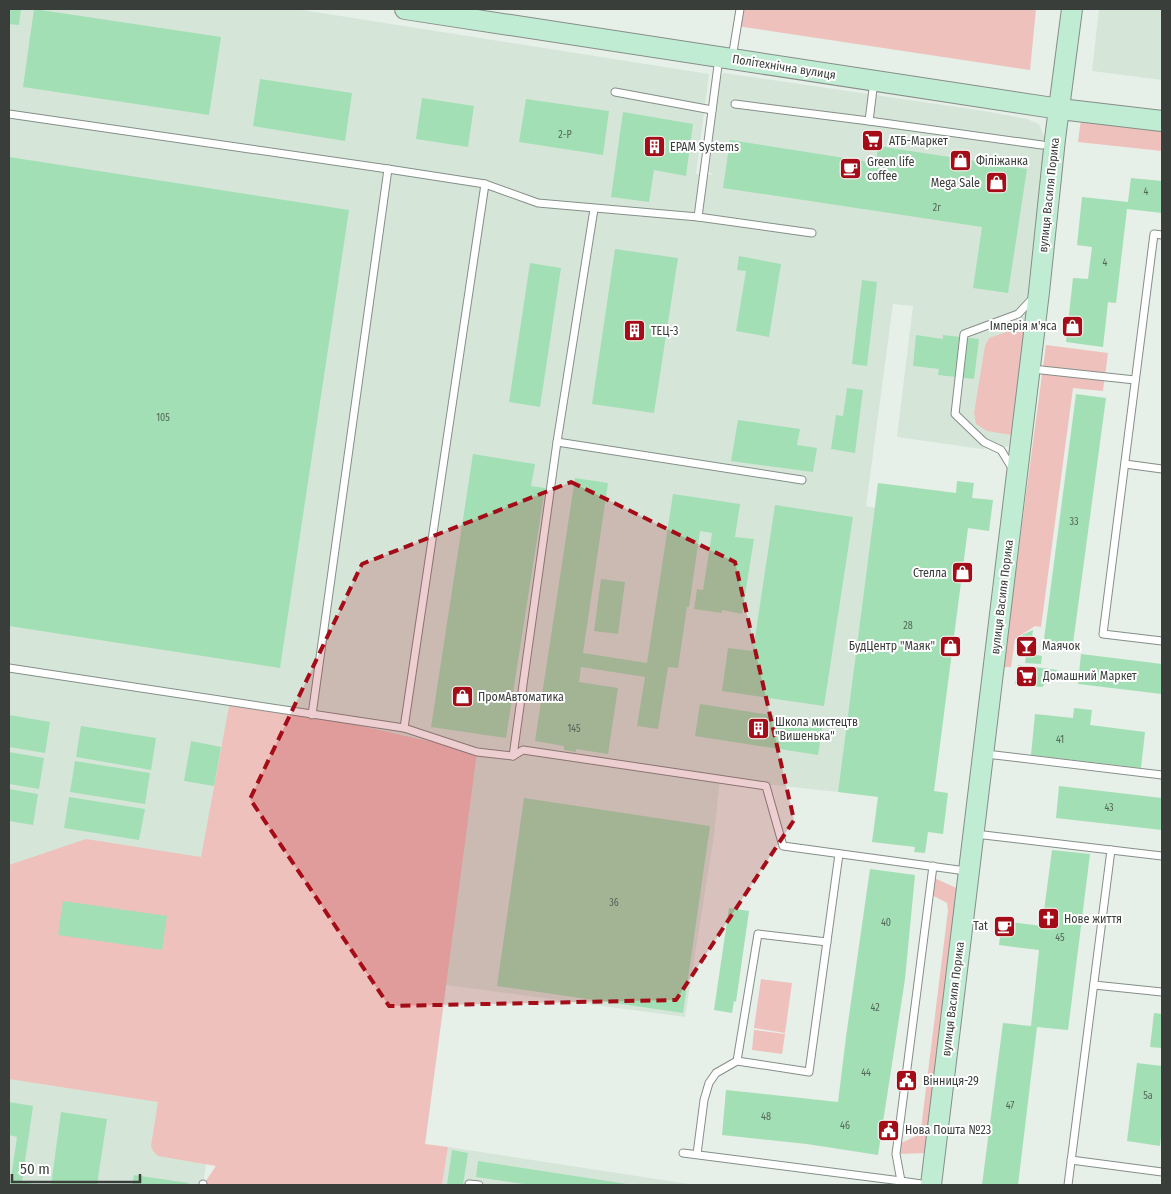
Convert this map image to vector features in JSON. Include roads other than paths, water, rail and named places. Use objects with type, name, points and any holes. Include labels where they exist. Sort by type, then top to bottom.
[{"type":"street","name":"Політехнічна вулиця","points":[[405,9],[1060,110],[1162,121]]},
{"type":"street","name":"вулиця Василя Порика","points":[[931,1185],[1072,9]]},
{"type":"lane","points":[[698,217],[712,110],[740,9]]},
{"type":"lane","points":[[869,121],[874,81]]},
{"type":"lane","points":[[615,92],[712,110]]},
{"type":"lane","points":[[735,104],[1042,145]]},
{"type":"lane","points":[[9,114],[485,184],[538,203],[698,217],[812,233]]},
{"type":"lane","points":[[312,714],[388,169]]},
{"type":"lane","points":[[404,728],[485,184]]},
{"type":"lane","points":[[513,756],[557,442],[594,209]]},
{"type":"lane","points":[[1162,235],[1154,234],[1103,634],[1162,641]]},
{"type":"lane","points":[[1016,476],[1001,450],[984,442],[955,414],[964,334],[1018,314],[1039,292]]},
{"type":"lane","points":[[1030,368],[1135,380]]},
{"type":"lane","points":[[557,442],[802,480]]},
{"type":"lane","points":[[1125,464],[1162,469]]},
{"type":"lane","points":[[9,668],[404,728],[477,752],[513,756],[523,750],[766,786],[783,846],[969,871]]},
{"type":"lane","points":[[983,754],[1162,775]]},
{"type":"lane","points":[[973,834],[1162,856]]},
{"type":"lane","points":[[1068,1185],[1111,850]]},
{"type":"lane","points":[[698,1154],[704,1100],[709,1083],[716,1073],[737,1061],[809,1072],[838,854]]},
{"type":"lane","points":[[901,1181],[896,1154],[933,866]]},
{"type":"lane","points":[[737,1061],[758,934],[827,942]]},
{"type":"lane","points":[[1094,985],[1162,992]]},
{"type":"lane","points":[[683,1152],[931,1185]]},
{"type":"lane","points":[[1071,1160],[1162,1172]]},
{"type":"lane","points":[[469,1185],[480,1185]]},
{"type":"place","name":"АТБ-Маркет","points":[[873,141]]},
{"type":"place","name":"EPAM Systems","points":[[654,147]]},
{"type":"place","name":"Філіжанка","points":[[960,161]]},
{"type":"place","name":"Green life coffee","points":[[851,169]]},
{"type":"place","name":"Mega Sale","points":[[996,183]]},
{"type":"place","name":"Імперія м'яса","points":[[1073,326]]},
{"type":"place","name":"ТЕЦ-3","points":[[635,331]]},
{"type":"place","name":"Стелла","points":[[963,573]]},
{"type":"place","name":"БудЦентр \"Маяк\"","points":[[951,646]]},
{"type":"place","name":"Маячок","points":[[1026,646]]},
{"type":"place","name":"Домашний Маркет","points":[[1027,676]]},
{"type":"place","name":"ПромАвтоматика","points":[[462,697]]},
{"type":"place","name":"Школа мистецтв \"Вишенька\"","points":[[759,729]]},
{"type":"place","name":"Нове життя","points":[[1048,919]]},
{"type":"place","name":"Tat","points":[[1004,926]]},
{"type":"place","name":"Вінниця-29","points":[[907,1081]]},
{"type":"place","name":"Нова Пошта №23","points":[[889,1130]]}]
